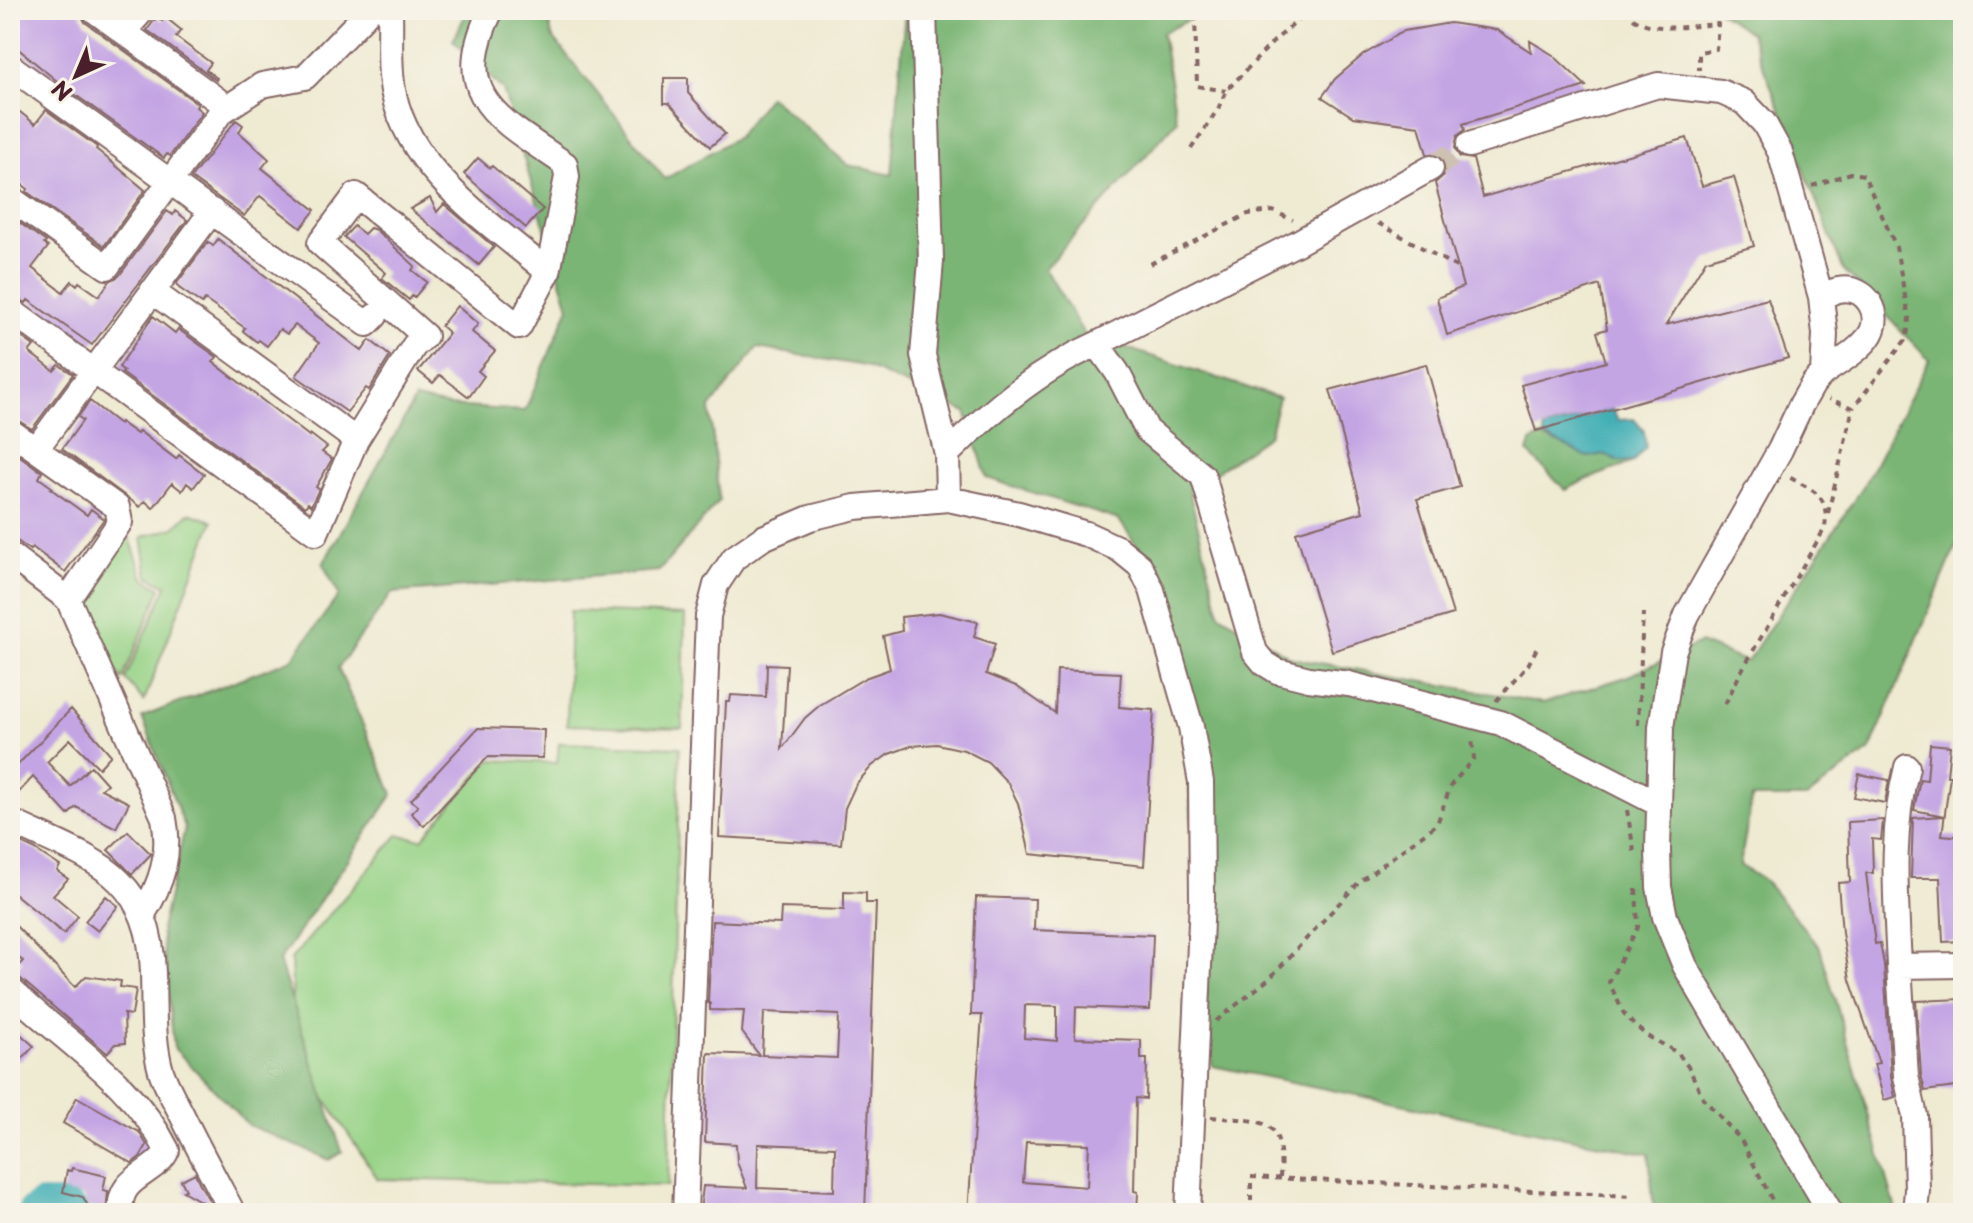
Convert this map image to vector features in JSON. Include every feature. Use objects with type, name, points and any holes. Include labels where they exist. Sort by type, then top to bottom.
[{"type":"street","points":[[94,10],[220,102],[221,112]]},
{"type":"street","points":[[124,31],[143,10]]},
{"type":"street","points":[[10,198],[107,267],[221,112],[262,85],[305,77],[370,10]]},
{"type":"street","points":[[390,10],[394,95],[410,139],[446,185],[548,272]]},
{"type":"street","points":[[10,310],[316,533],[356,440],[414,346],[425,336],[320,243],[356,195],[519,327],[548,272],[567,177],[565,164],[499,115],[476,86],[474,54],[491,10]]},
{"type":"street","points":[[924,10],[931,261],[923,355],[947,454],[948,499]]},
{"type":"street","points":[[10,66],[367,324],[375,316]]},
{"type":"street","points":[[1469,145],[1658,85],[1721,92],[1744,102],[1764,123],[1780,152],[1821,297],[1825,334],[1822,385]]},
{"type":"street","points":[[947,454],[1012,395],[1065,358],[1307,237],[1431,168]]},
{"type":"street","points":[[36,449],[212,211]]},
{"type":"street","points":[[1821,297],[1838,290],[1855,290],[1871,301],[1876,318],[1869,336],[1822,385],[1770,467],[1687,615],[1673,652],[1661,727],[1659,887],[1665,917],[1685,966],[1831,1213]]},
{"type":"street","points":[[152,291],[356,440]]},
{"type":"street","points":[[1097,344],[1117,372],[1147,430],[1203,476],[1255,652],[1264,663],[1277,671],[1349,684],[1501,723],[1659,804]]},
{"type":"street","points":[[10,431],[117,507],[120,522],[68,599]]},
{"type":"street","points":[[685,1213],[708,616],[716,585],[734,558],[763,538],[810,518],[855,507],[948,499],[1019,514],[1086,534],[1119,549],[1140,566],[1152,590],[1191,727],[1201,782],[1202,899],[1188,1213]]},
{"type":"street","points":[[10,555],[68,599],[164,818],[167,855],[157,888],[143,914]]},
{"type":"street","points":[[1907,767],[1894,843],[1906,1076],[1915,1116],[1915,1213]]},
{"type":"street","points":[[10,821],[81,853],[100,865],[117,879],[143,914],[151,948],[161,1070],[233,1213]]},
{"type":"street","points":[[1899,966],[1963,965]]},
{"type":"street","points":[[10,989],[103,1070],[147,1118],[167,1150],[164,1157],[126,1188],[120,1203],[121,1213]]},
{"type":"path","points":[[1191,149],[1218,109],[1226,91],[1274,41],[1310,10]]},
{"type":"path","points":[[1624,10],[1632,19],[1662,28],[1718,24],[1716,49],[1699,52],[1699,88]]},
{"type":"path","points":[[1195,15],[1197,86],[1226,91]]},
{"type":"path","points":[[1725,704],[1825,528],[1853,408],[1907,338],[1909,318],[1906,291],[1896,247],[1864,175],[1851,173],[1792,192]]},
{"type":"path","points":[[1355,210],[1458,268]]},
{"type":"path","points":[[1150,264],[1248,214],[1273,211],[1299,223],[1307,237]]},
{"type":"path","points":[[1822,385],[1853,408]]},
{"type":"path","points":[[1770,467],[1820,495],[1827,509],[1825,528]]},
{"type":"path","points":[[1638,737],[1643,613]]},
{"type":"path","points":[[1196,1038],[1269,979],[1358,883],[1437,824],[1451,785],[1474,759],[1471,736],[1482,717],[1528,665],[1538,646]]},
{"type":"path","points":[[1624,786],[1636,860]]},
{"type":"path","points":[[1636,884],[1638,927],[1609,982],[1616,999],[1632,1023],[1646,1035],[1678,1053],[1703,1098],[1741,1140],[1779,1213]]},
{"type":"path","points":[[1192,1116],[1264,1122],[1276,1132],[1282,1148],[1280,1178]]},
{"type":"path","points":[[1251,1213],[1251,1177],[1633,1196]]},
{"type":"green space","points":[[468,10],[546,10],[552,36],[665,179],[737,137],[769,96],[848,165],[892,175],[905,10],[1208,10],[1162,33],[1177,121],[1045,268],[1084,334],[1279,398],[1269,435],[1189,491],[1220,614],[1292,658],[1543,703],[1626,677],[1700,643],[1747,662],[1864,485],[1929,360],[1843,269],[1750,33],[1717,10],[1963,10],[1963,530],[1870,750],[1806,798],[1752,798],[1740,865],[1766,882],[1820,948],[1897,1213],[1654,1213],[1649,1154],[1212,1066],[1174,600],[1119,520],[987,478],[966,412],[865,366],[757,348],[710,408],[719,501],[659,571],[392,593],[338,668],[393,794],[279,961],[342,1152],[329,1160],[248,1125],[174,1048],[161,929],[185,828],[142,717],[292,659],[339,595],[323,564],[415,399],[449,406],[525,411],[569,307],[503,90],[453,40]]},
{"type":"green space","points":[[1540,437],[1571,447],[1587,457],[1604,454],[1617,461],[1633,462],[1566,490],[1528,453],[1531,442]]},
{"type":"green space","points":[[189,513],[213,521],[144,701],[125,679],[167,586],[148,576],[142,537],[174,528]]},
{"type":"green space","points":[[128,533],[144,578],[161,588],[122,680],[97,635],[88,598],[91,581],[99,567],[123,534]]},
{"type":"green space","points":[[570,611],[685,615],[682,728],[567,725]]},
{"type":"green space","points":[[559,743],[680,747],[668,1186],[378,1179],[316,1085],[293,1006],[291,959],[398,835],[422,839],[490,760],[557,763]]},
{"type":"water","points":[[1612,409],[1618,420],[1634,419],[1644,431],[1646,447],[1633,462],[1617,461],[1604,454],[1587,457],[1544,436],[1544,429]]},
{"type":"building","points":[[10,10],[79,10],[85,22],[198,104],[196,107],[202,112],[170,156],[167,154],[164,158],[63,86],[10,42]]},
{"type":"building","points":[[157,17],[162,21],[165,17],[181,30],[176,37],[211,63],[206,70],[216,80],[147,30]]},
{"type":"building","points":[[1450,23],[1497,30],[1531,52],[1530,41],[1553,55],[1586,86],[1463,124],[1465,130],[1457,136],[1455,149],[1460,157],[1473,159],[1483,197],[1687,138],[1702,186],[1734,177],[1754,246],[1706,260],[1666,325],[1768,299],[1788,358],[1536,431],[1521,385],[1606,362],[1597,332],[1607,329],[1600,285],[1447,335],[1437,298],[1463,287],[1435,183],[1444,175],[1444,161],[1438,155],[1427,154],[1419,126],[1353,117],[1322,97],[1335,79],[1363,55],[1404,31]]},
{"type":"building","points":[[664,78],[688,78],[688,93],[725,134],[710,147],[669,103],[664,103]]},
{"type":"building","points":[[10,104],[35,124],[46,110],[97,147],[145,190],[104,246],[27,192],[28,189],[10,175]]},
{"type":"building","points":[[236,120],[243,125],[239,132],[269,159],[262,168],[315,210],[301,228],[260,196],[244,216],[191,178]]},
{"type":"building","points":[[478,158],[543,209],[526,228],[464,174]]},
{"type":"building","points":[[430,198],[437,212],[444,204],[494,247],[479,265],[410,209]]},
{"type":"building","points":[[167,211],[173,215],[175,211],[187,220],[92,345],[28,300],[26,303],[10,295],[10,216],[46,242],[44,244],[48,247],[32,268],[63,292],[72,281],[77,285],[79,282],[99,296],[110,281],[119,276]]},
{"type":"building","points":[[354,226],[364,234],[370,228],[376,230],[415,266],[412,270],[427,282],[414,298],[412,296],[409,300],[382,278],[386,273],[344,237]]},
{"type":"building","points":[[218,239],[362,351],[370,340],[390,356],[369,390],[366,388],[347,412],[296,376],[319,343],[295,325],[287,334],[280,329],[267,346],[259,340],[257,342],[243,331],[245,328],[205,300],[202,304],[179,288],[177,283],[208,242],[213,246]]},
{"type":"building","points":[[457,306],[478,324],[472,332],[495,351],[478,371],[484,376],[469,397],[440,375],[433,383],[418,371],[449,333],[441,326]]},
{"type":"building","points":[[153,316],[175,333],[178,329],[217,357],[213,362],[327,447],[322,452],[332,459],[316,487],[319,489],[311,506],[308,503],[305,507],[122,373],[124,371],[119,367]]},
{"type":"building","points":[[10,329],[34,346],[29,352],[54,371],[59,365],[73,374],[32,429],[10,416]]},
{"type":"building","points":[[1426,364],[1460,487],[1417,499],[1453,614],[1332,651],[1296,532],[1363,512],[1330,390]]},
{"type":"building","points":[[90,401],[119,424],[137,434],[139,431],[176,459],[179,455],[204,474],[193,488],[187,483],[182,491],[172,483],[153,508],[145,501],[140,507],[62,449],[83,420],[78,417]]},
{"type":"building","points":[[10,449],[42,472],[39,478],[51,489],[87,515],[91,509],[104,519],[65,572],[32,547],[30,550],[10,536]]},
{"type":"building","points":[[939,613],[978,622],[974,637],[995,644],[986,674],[1016,686],[1055,713],[1057,670],[1121,673],[1119,707],[1154,710],[1144,866],[1030,854],[1018,803],[1008,783],[988,762],[964,750],[937,744],[911,746],[889,754],[872,766],[856,784],[845,808],[841,844],[719,837],[726,702],[730,702],[731,695],[766,697],[767,664],[787,665],[782,749],[805,718],[820,705],[865,678],[890,669],[883,636],[902,631],[901,617]]},
{"type":"building","points":[[71,709],[111,755],[99,768],[70,739],[47,762],[70,786],[91,766],[107,784],[101,789],[129,803],[116,828],[76,807],[68,815],[33,777],[19,792],[10,784],[10,773]]},
{"type":"building","points":[[478,728],[544,730],[543,758],[488,757],[424,826],[411,813],[418,806],[411,800]]},
{"type":"building","points":[[1930,744],[1950,746],[1947,776],[1950,776],[1942,835],[1963,837],[1963,941],[1943,942],[1940,878],[1911,878],[1913,818],[1944,816],[1914,810],[1920,779],[1927,780]]},
{"type":"building","points":[[1859,774],[1889,780],[1885,803],[1854,797]]},
{"type":"building","points":[[1883,820],[1881,840],[1872,839],[1873,873],[1866,873],[1875,944],[1880,943],[1884,965],[1895,1097],[1884,1100],[1874,1064],[1879,1063],[1850,980],[1838,883],[1850,882],[1848,822]]},
{"type":"building","points":[[128,831],[151,854],[132,874],[108,850]]},
{"type":"building","points":[[10,838],[60,866],[57,871],[68,879],[53,895],[78,916],[64,934],[10,890]]},
{"type":"building","points":[[844,892],[866,893],[866,903],[876,903],[865,1213],[700,1213],[703,1186],[747,1188],[737,1162],[736,1144],[705,1142],[708,1053],[759,1055],[742,1032],[744,1011],[710,1010],[712,921],[780,924],[781,908],[844,910]],"holes":[[[764,1012],[839,1015],[837,1058],[762,1055]],[[758,1144],[835,1147],[834,1191],[757,1188]]]},
{"type":"building","points":[[106,896],[118,906],[98,931],[85,921]]},
{"type":"building","points":[[976,897],[1035,899],[1034,930],[1153,935],[1150,1010],[1076,1007],[1075,1038],[1141,1040],[1141,1059],[1147,1059],[1146,1099],[1136,1098],[1134,1191],[1138,1192],[1137,1213],[968,1213],[982,1015],[971,1015]],"holes":[[[1025,1005],[1057,1006],[1057,1041],[1024,1038]],[[1026,1142],[1089,1144],[1087,1187],[1023,1182]]]},
{"type":"building","points":[[10,920],[75,987],[86,976],[121,981],[120,987],[136,989],[132,1015],[124,1014],[125,1043],[115,1044],[107,1053],[12,974],[23,961],[10,952]]},
{"type":"building","points":[[1963,999],[1963,1086],[1925,1091],[1916,1001]]},
{"type":"building","points":[[10,1025],[34,1046],[20,1061],[10,1052]]},
{"type":"building","points":[[77,1097],[139,1132],[147,1145],[140,1157],[132,1163],[63,1123]]},
{"type":"building","points":[[72,1168],[106,1176],[103,1190],[108,1191],[106,1213],[92,1213],[83,1197],[63,1192],[67,1170],[71,1171]]},
{"type":"building","points":[[195,1173],[214,1209],[183,1191],[186,1190],[181,1180]]},
{"type":"waterway","points":[[35,1213],[42,1208],[65,1208],[71,1213]]},
{"type":"tunnel","points":[[1431,168],[1469,145]]}]
